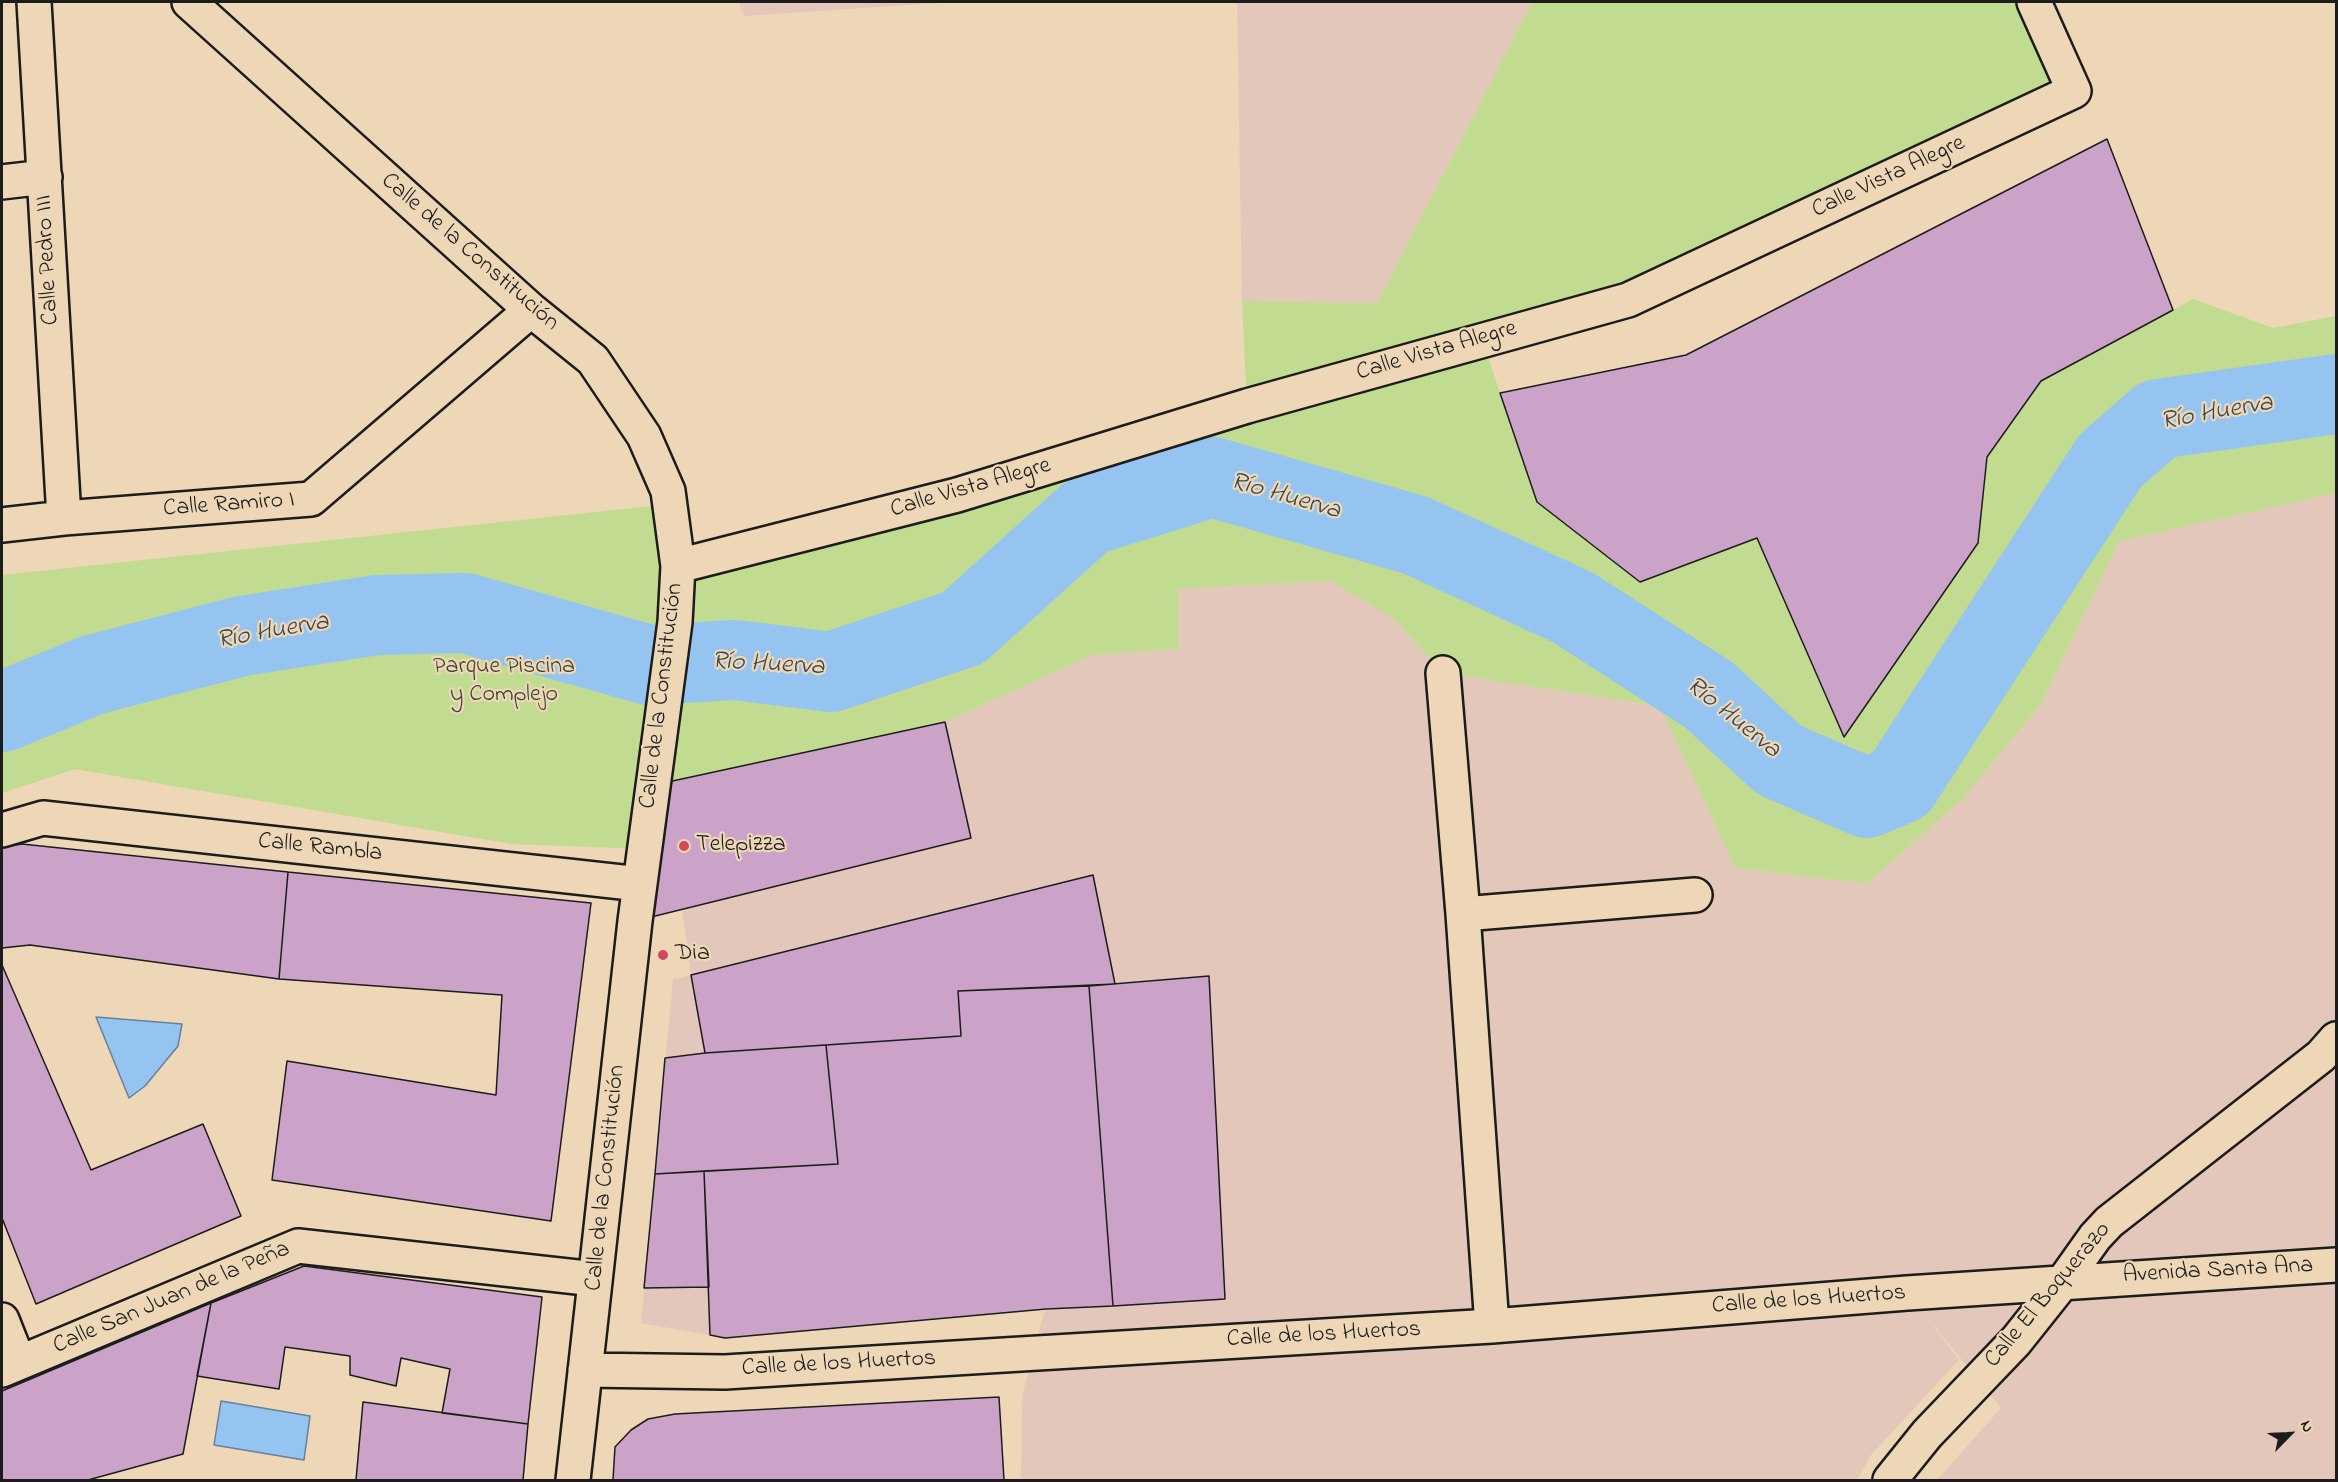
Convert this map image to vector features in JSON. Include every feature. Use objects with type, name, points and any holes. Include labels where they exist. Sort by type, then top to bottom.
[{"type":"street","name":"Calle Pedro III","points":[[34,2],[64,518]]},
{"type":"street","name":"Calle de la Constitución","points":[[189,2],[531,310],[593,360],[645,436],[668,491],[678,566],[675,622],[640,884],[573,1480]]},
{"type":"street","name":"Calle Vista Alegre","points":[[678,566],[957,495],[1247,406],[1628,300],[2074,91],[2034,2]]},
{"type":"street","points":[[2,182],[45,177]]},
{"type":"street","name":"Calle Ramiro I","points":[[2,525],[311,499],[531,310]]},
{"type":"street","points":[[1443,673],[1463,914],[1492,1326]]},
{"type":"street","name":"Calle Rambla","points":[[2,831],[43,818],[640,884]]},
{"type":"street","points":[[1463,914],[1695,895]]},
{"type":"street","name":"Calle El Boquerazo","points":[[1890,1480],[1928,1434],[2016,1341],[2109,1222],[2321,1056],[2337,1040]]},
{"type":"street","name":"Calle San Juan de la Peña","points":[[10,1366],[298,1246],[595,1279]]},
{"type":"street","name":"Avenida Santa Ana","points":[[2063,1282],[2337,1265]]},
{"type":"street","name":"Calle de los Huertos","points":[[585,1370],[725,1372],[1492,1326],[2063,1282]]},
{"type":"street","points":[[2,1320],[10,1366]]},
{"type":"shaded area","points":[[739,2],[953,2],[744,16]]},
{"type":"shaded area","points":[[1237,2],[1534,2],[1377,303],[1242,301]]},
{"type":"shaded area","points":[[2336,493],[2336,1480],[1937,1480],[2001,1408],[1925,1315],[1959,1360],[1871,1455],[1857,1480],[1021,1480],[1022,1396],[1045,1309],[725,1338],[641,1323],[673,979],[691,975],[682,909],[945,722],[1093,655],[1178,649],[1179,589],[1331,581],[1395,620],[1443,673],[1660,706],[1735,868],[1867,884],[1961,800],[2040,706],[2119,541]]},
{"type":"green space","name":"Parque Piscina y Complejo","points":[[1534,2],[2034,2],[2074,91],[1628,300],[1482,340],[1537,502],[1640,582],[1757,538],[1844,737],[1978,543],[1987,457],[2041,381],[2193,299],[2273,328],[2336,316],[2336,493],[2119,541],[2040,706],[1961,800],[1867,884],[1735,868],[1660,706],[1443,673],[1395,620],[1331,581],[1179,589],[1178,649],[1093,655],[945,722],[654,785],[645,849],[511,844],[75,769],[2,793],[2,575],[671,504],[678,565],[1247,406],[1242,301],[1377,303]]},
{"type":"water","points":[[96,1017],[182,1024],[178,1046],[145,1086],[129,1098]]},
{"type":"water","points":[[221,1401],[310,1416],[304,1460],[214,1445]]},
{"type":"building","points":[[2107,139],[2173,310],[2041,381],[1987,457],[1978,543],[1844,737],[1757,538],[1640,582],[1537,502],[1500,393],[1686,355]]},
{"type":"building","points":[[945,722],[971,838],[635,921],[654,785]]},
{"type":"building","points":[[22,844],[288,872],[279,979],[30,945],[2,948],[2,847]]},
{"type":"building","points":[[288,872],[591,903],[551,1221],[272,1180],[287,1061],[496,1095],[502,995],[279,979]]},
{"type":"building","points":[[1093,875],[1115,984],[958,991],[961,1036],[705,1053],[691,975]]},
{"type":"building","points":[[2,965],[91,1170],[203,1124],[241,1216],[36,1304],[2,1218]]},
{"type":"building","points":[[1209,976],[1225,1299],[1113,1306],[1089,986]]},
{"type":"building","points":[[1089,986],[1113,1306],[1046,1309],[725,1338],[710,1335],[704,1171],[838,1164],[826,1045],[961,1036],[958,991]]},
{"type":"building","points":[[826,1045],[838,1164],[655,1174],[665,1058]]},
{"type":"building","points":[[704,1171],[709,1287],[644,1288],[655,1174]]},
{"type":"building","points":[[304,1266],[542,1297],[528,1424],[442,1413],[450,1369],[401,1358],[396,1386],[350,1375],[350,1356],[285,1347],[279,1389],[197,1376],[211,1303]]},
{"type":"building","points":[[211,1303],[183,1454],[88,1480],[2,1480],[2,1391]]},
{"type":"building","points":[[999,1397],[1004,1480],[613,1480],[615,1447],[631,1430],[648,1419],[675,1414]]},
{"type":"building","points":[[363,1402],[528,1424],[523,1480],[356,1480]]},
{"type":"waterway","name":"Río Huerva","points":[[2,712],[92,675],[242,636],[377,615],[465,613],[649,665],[735,660],[831,672],[963,628],[1087,516],[1212,477],[1415,535],[1572,607],[1709,695],[1779,760],[1867,798],[1900,784],[2110,461],[2158,419],[2336,394]]},
{"type":"place","name":"Telepizza","points":[[684,846]]},
{"type":"place","name":"Dia","points":[[663,955]]}]
